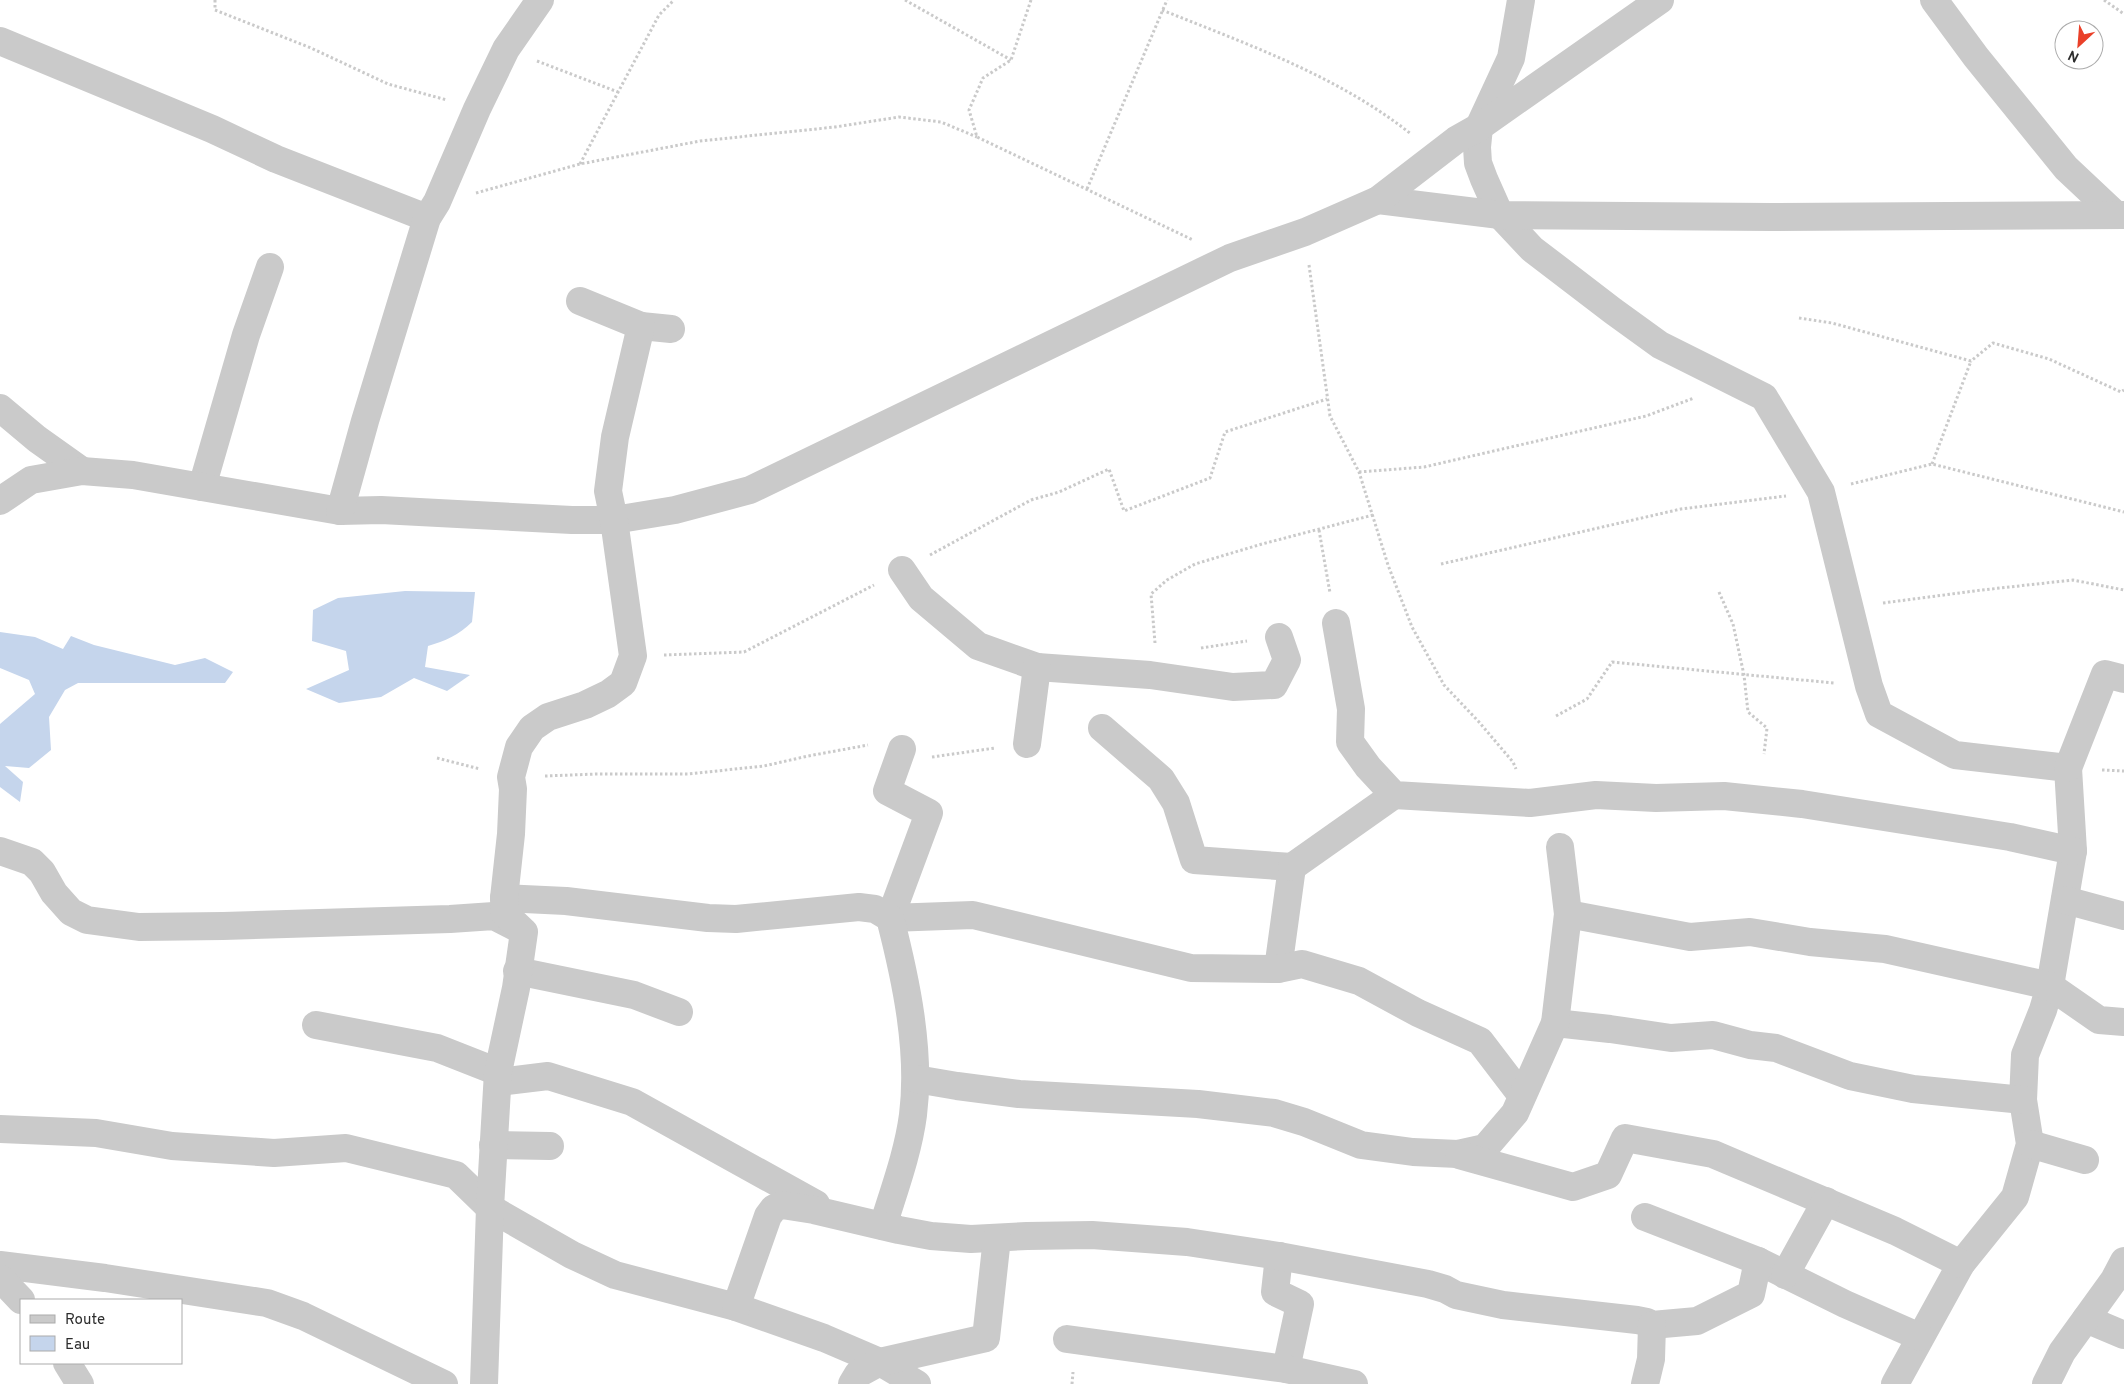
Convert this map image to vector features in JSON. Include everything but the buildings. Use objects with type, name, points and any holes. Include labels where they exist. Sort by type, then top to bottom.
[{"type":"street","points":[[340,511],[365,421],[432,210],[506,49],[540,0]]},
{"type":"street","points":[[1521,0],[1511,58],[1479,127],[1477,147],[1478,163],[1500,215],[1532,249],[1660,345],[1764,397],[1821,492],[1869,686],[1879,714],[1956,755],[2068,768]]},
{"type":"street","points":[[0,501],[31,480],[82,471],[132,475],[340,511],[381,510],[572,520],[614,520],[675,510],[750,490],[1230,258],[1305,232],[1378,200],[1456,140],[1479,127],[1660,0]]},
{"type":"street","points":[[1934,0],[1976,57],[2066,168],[2120,215]]},
{"type":"street","points":[[0,41],[212,129],[276,159],[432,210]]},
{"type":"street","points":[[1378,200],[1500,215],[1771,217],[2120,215]]},
{"type":"street","points":[[202,487],[246,335],[270,267]]},
{"type":"street","points":[[580,301],[641,326],[671,329]]},
{"type":"street","points":[[524,932],[505,914],[504,898],[514,788],[511,778],[519,747],[532,728],[548,717],[585,705],[608,694],[623,683],[633,656],[614,520],[608,491],[615,437],[641,326]]},
{"type":"street","points":[[0,408],[37,439],[82,471]]},
{"type":"street","points":[[902,570],[921,598],[978,646],[1037,667],[1150,675],[1233,688],[1274,685],[1287,660],[1279,637]]},
{"type":"street","points":[[1336,623],[1351,710],[1350,742],[1368,767],[1394,795]]},
{"type":"street","points":[[1027,744],[1037,667]]},
{"type":"street","points":[[1895,1384],[1961,1264],[2015,1197],[2030,1144],[2023,1100],[2024,1055],[2044,1010],[2050,986],[2074,851],[2068,768],[2105,674],[2124,679]]},
{"type":"street","points":[[1102,728],[1161,778],[1176,802],[1194,860],[1292,867],[1394,795],[1530,803],[1596,794],[1656,798],[1724,796],[1802,804],[2010,837],[2074,851]]},
{"type":"street","points":[[883,1226],[904,1156],[913,1116],[916,1079],[907,984],[890,918],[929,813],[888,791],[902,749]]},
{"type":"street","points":[[1458,1154],[1485,1148],[1515,1113],[1556,1023],[1568,914],[1560,847]]},
{"type":"street","points":[[0,852],[32,862],[42,872],[54,893],[71,912],[87,920],[139,927],[430,920],[494,916],[524,932]]},
{"type":"street","points":[[1278,969],[1292,867]]},
{"type":"street","points":[[504,898],[566,901],[708,918],[736,919],[859,907],[874,909],[890,918],[973,915],[1191,968],[1278,969],[1302,964],[1359,981],[1418,1013],[1480,1041],[1522,1096]]},
{"type":"street","points":[[2065,900],[2124,916]]},
{"type":"street","points":[[1568,914],[1690,937],[1750,932],[1810,942],[1885,949],[2050,986],[2099,1020],[2124,1022]]},
{"type":"street","points":[[484,1384],[490,1208],[498,1077],[516,988],[524,932]]},
{"type":"street","points":[[517,971],[634,995],[679,1012]]},
{"type":"street","points":[[1556,1023],[1671,1038],[1713,1035],[1750,1045],[1776,1048],[1850,1076],[1913,1089],[2023,1100]]},
{"type":"street","points":[[316,1025],[437,1048],[498,1077],[548,1076],[632,1102],[837,1216]]},
{"type":"street","points":[[916,1079],[1019,1094],[1198,1104],[1274,1113],[1304,1122],[1362,1145],[1413,1152],[1458,1154],[1573,1187],[1608,1175],[1625,1138],[1713,1154],[1895,1231],[1961,1264]]},
{"type":"street","points":[[0,1129],[96,1133],[172,1146],[274,1153],[346,1148],[456,1175],[490,1208],[572,1255],[615,1275],[736,1307],[824,1338],[880,1362],[917,1384]]},
{"type":"street","points":[[493,1144],[550,1146]]},
{"type":"street","points":[[2030,1144],[2085,1160]]},
{"type":"street","points":[[1785,1275],[1826,1202]]},
{"type":"street","points":[[736,1307],[768,1216],[774,1208],[782,1205],[931,1236],[971,1239],[1092,1235],[1141,1237],[1187,1242],[1279,1256],[1428,1284],[1445,1289],[1456,1295],[1503,1305],[1637,1320],[1652,1325],[1697,1321],[1751,1294],[1758,1261]]},
{"type":"street","points":[[1645,1217],[1758,1261],[1920,1337]]},
{"type":"street","points":[[852,1384],[858,1374],[880,1362],[986,1338],[997,1238]]},
{"type":"street","points":[[1279,1256],[1275,1292],[1300,1304],[1286,1369]]},
{"type":"street","points":[[2046,1384],[2062,1352],[2114,1280],[2124,1261]]},
{"type":"street","points":[[0,1265],[105,1278],[267,1303],[303,1316],[444,1384]]},
{"type":"street","points":[[0,1278],[20,1299]]},
{"type":"street","points":[[2086,1319],[2124,1335]]},
{"type":"street","points":[[1645,1384],[1651,1359],[1652,1325]]},
{"type":"street","points":[[1067,1339],[1286,1369],[1354,1384]]},
{"type":"street","points":[[68,1364],[80,1384]]},
{"type":"path","points":[[215,0],[214,10],[312,48],[388,84],[477,109]]},
{"type":"path","points":[[580,164],[659,15],[674,0]]},
{"type":"path","points":[[905,0],[1011,60]]},
{"type":"path","points":[[977,137],[968,110],[982,78],[1011,60],[1031,0]]},
{"type":"path","points":[[1087,189],[1167,0]]},
{"type":"path","points":[[2104,0],[2124,14]]},
{"type":"path","points":[[1162,10],[1261,50],[1352,93],[1387,115],[1437,155]]},
{"type":"path","points":[[506,49],[618,92]]},
{"type":"path","points":[[432,210],[493,189],[580,164],[700,141],[835,127],[899,117],[941,122],[977,137],[1230,258]]},
{"type":"path","points":[[1305,232],[1330,416],[1359,472],[1388,565],[1412,627],[1444,685],[1513,762],[1530,803]]},
{"type":"path","points":[[1799,318],[1832,323],[1971,361]]},
{"type":"path","points":[[1932,464],[1971,361],[1992,343],[2050,359],[2121,392],[2124,390]]},
{"type":"path","points":[[1359,472],[1424,467],[1646,416],[1701,396],[1715,373]]},
{"type":"path","points":[[633,656],[744,652],[1031,500],[1059,492],[1108,469],[1124,510],[1210,478],[1224,432],[1327,399]]},
{"type":"path","points":[[1441,564],[1682,509],[1821,492],[1932,464],[2124,512]]},
{"type":"path","points":[[1150,675],[1158,666],[1151,594],[1167,580],[1196,564],[1262,544],[1373,515]]},
{"type":"path","points":[[1850,608],[2073,580],[2124,590]]},
{"type":"path","points":[[1718,592],[1733,624],[1744,675],[1748,712],[1767,728],[1764,754]]},
{"type":"path","points":[[1556,716],[1587,699],[1612,662],[1869,686]]},
{"type":"path","points":[[437,758],[511,778],[597,774],[688,774],[764,766],[885,742],[929,757],[1027,744]]},
{"type":"water","points":[[405,591],[475,592],[472,622],[452,637],[428,646],[425,667],[470,675],[447,691],[414,678],[381,697],[339,703],[306,689],[349,670],[346,651],[312,641],[313,610],[338,598]]},
{"type":"water","points":[[0,632],[35,637],[63,649],[71,636],[94,645],[175,665],[205,658],[233,672],[225,683],[78,683],[65,690],[49,717],[51,750],[29,768],[5,766],[23,782],[20,802],[0,787],[0,724],[35,694],[29,680],[0,668]]}]
